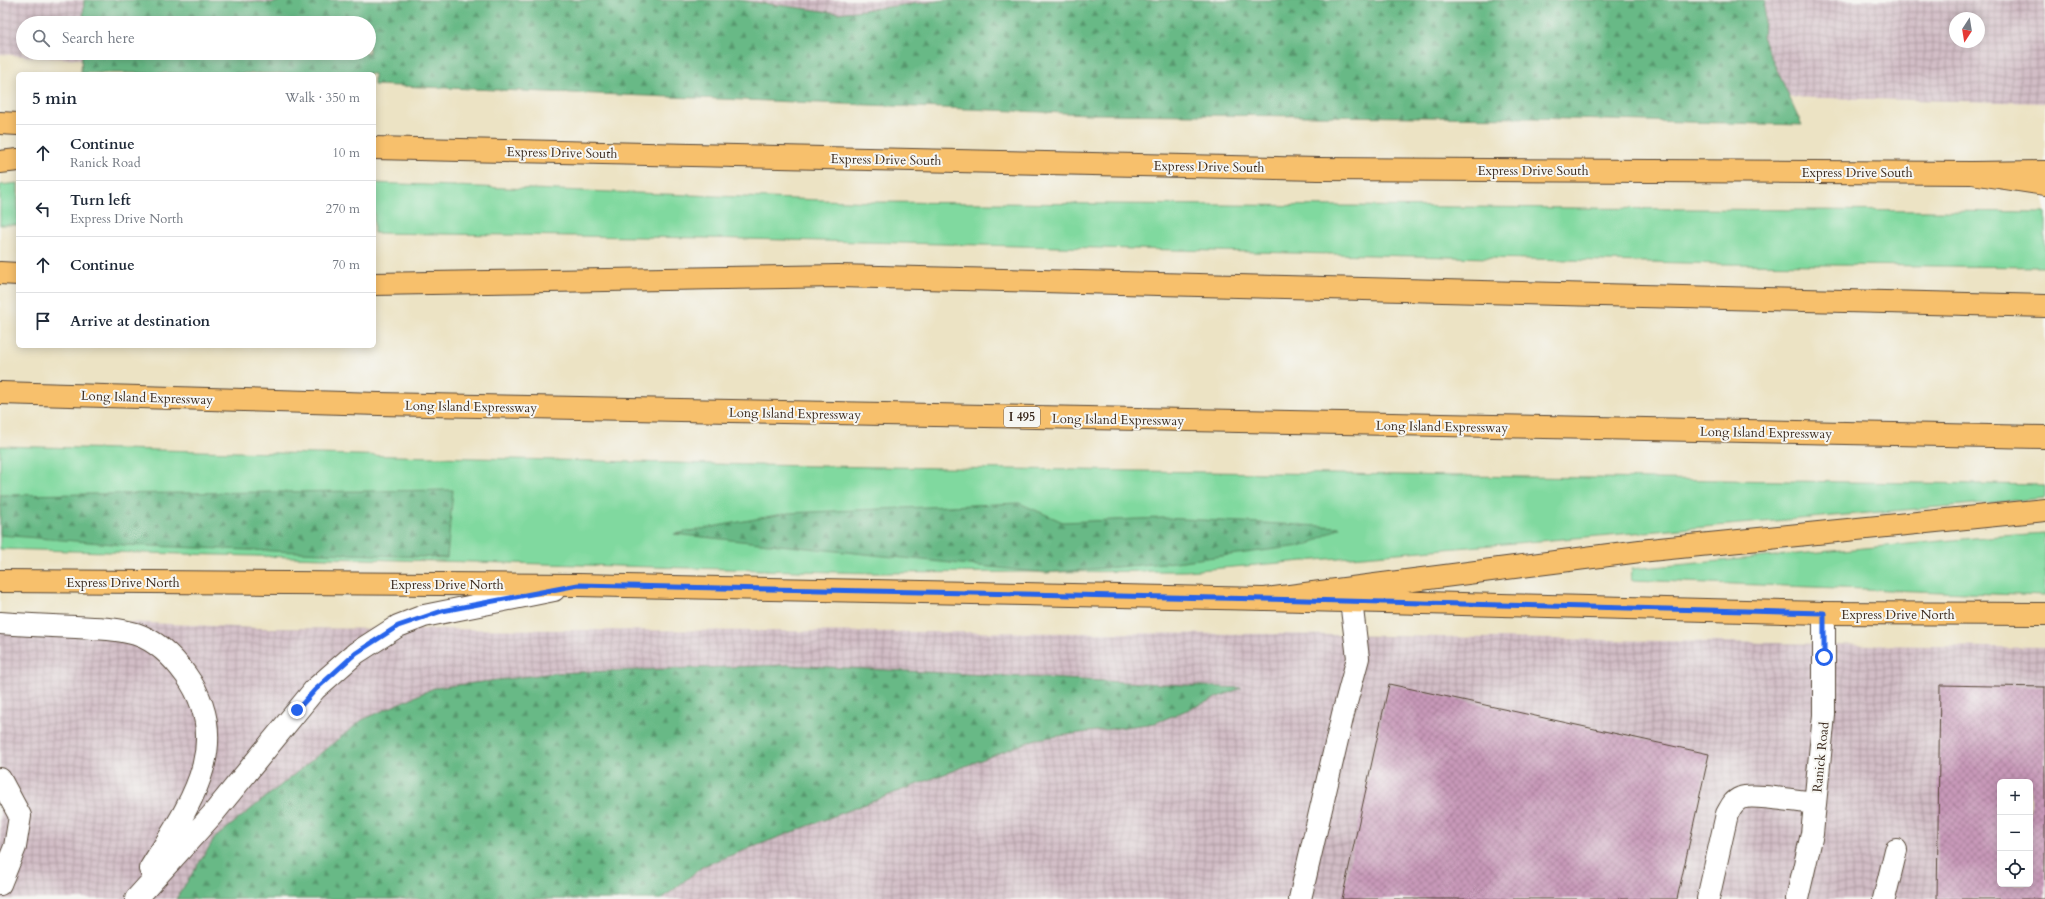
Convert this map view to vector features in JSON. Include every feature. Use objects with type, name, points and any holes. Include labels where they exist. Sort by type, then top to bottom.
[{"type":"main road","points":[[0,122],[16,124]]},
{"type":"main road","name":"Express Drive South","points":[[376,148],[1318,169],[1972,173],[2045,172]]},
{"type":"main road","points":[[0,162],[16,160]]},
{"type":"main road","points":[[1972,173],[2045,184]]},
{"type":"main road","points":[[0,273],[16,274]]},
{"type":"main road","points":[[376,284],[838,276],[2045,306]]},
{"type":"main road","name":"Long Island Expressway","points":[[0,393],[394,404],[2045,437]]},
{"type":"main road","points":[[1265,599],[1640,551],[2045,510]]},
{"type":"main road","name":"Express Drive North","points":[[0,581],[578,585],[1265,599],[1824,613],[2045,614]]},
{"type":"street","points":[[136,899],[212,815],[315,690],[356,653],[398,626],[424,616],[578,585]]},
{"type":"street","points":[[1300,899],[1343,714],[1358,658],[1351,601]]},
{"type":"street","name":"Ranick Road","points":[[1797,899],[1812,834],[1824,715],[1824,613]]},
{"type":"street","points":[[0,624],[94,628],[136,634],[152,641],[165,651],[178,664],[198,695],[204,713],[207,733],[207,750],[203,771],[189,804],[133,899]]},
{"type":"street","points":[[0,779],[20,816],[15,847],[0,884]]},
{"type":"street","points":[[1708,899],[1727,814],[1732,803],[1741,797],[1752,796],[1815,803]]},
{"type":"street","points":[[1884,899],[1896,850]]},
{"type":"shaded area","points":[[0,0],[2045,0],[2045,103],[135,60],[376,60],[376,16],[16,16],[16,55],[0,54]]},
{"type":"shaded area","points":[[0,616],[256,628],[1279,634],[2045,648],[2045,899],[0,899]]},
{"type":"green space","points":[[84,0],[229,0],[274,3],[283,0],[738,0],[839,13],[945,0],[1765,0],[1763,39],[1802,125],[1532,118],[1090,114],[376,85],[376,72],[81,72],[82,60],[376,60],[376,16],[83,16]]},
{"type":"green space","points":[[16,183],[16,225],[0,225],[0,185]]},
{"type":"green space","points":[[376,183],[874,202],[2045,212],[2045,267],[1724,264],[706,238],[376,233]]},
{"type":"green space","points":[[0,446],[754,465],[2045,485],[2045,498],[1186,571],[872,573],[0,549]]},
{"type":"green space","points":[[453,490],[447,558],[126,545],[0,535],[0,495]]},
{"type":"green space","points":[[1019,503],[1063,522],[1163,518],[1340,527],[1308,545],[1175,562],[1046,573],[674,534],[788,513]]},
{"type":"green space","points":[[2045,533],[2045,596],[1631,580],[1632,569]]},
{"type":"green space","points":[[787,665],[1241,688],[1155,723],[1036,739],[703,866],[662,899],[176,899],[215,838],[362,720],[434,688],[554,673]]},
{"type":"building","points":[[1389,684],[1709,754],[1677,899],[1342,899]]},
{"type":"building","points":[[1940,685],[2045,687],[2045,899],[1937,899]]},
{"type":"route","points":[[297,710],[315,690],[356,653],[398,626],[442,611],[578,585],[1265,599],[1824,613],[1824,657]]}]
